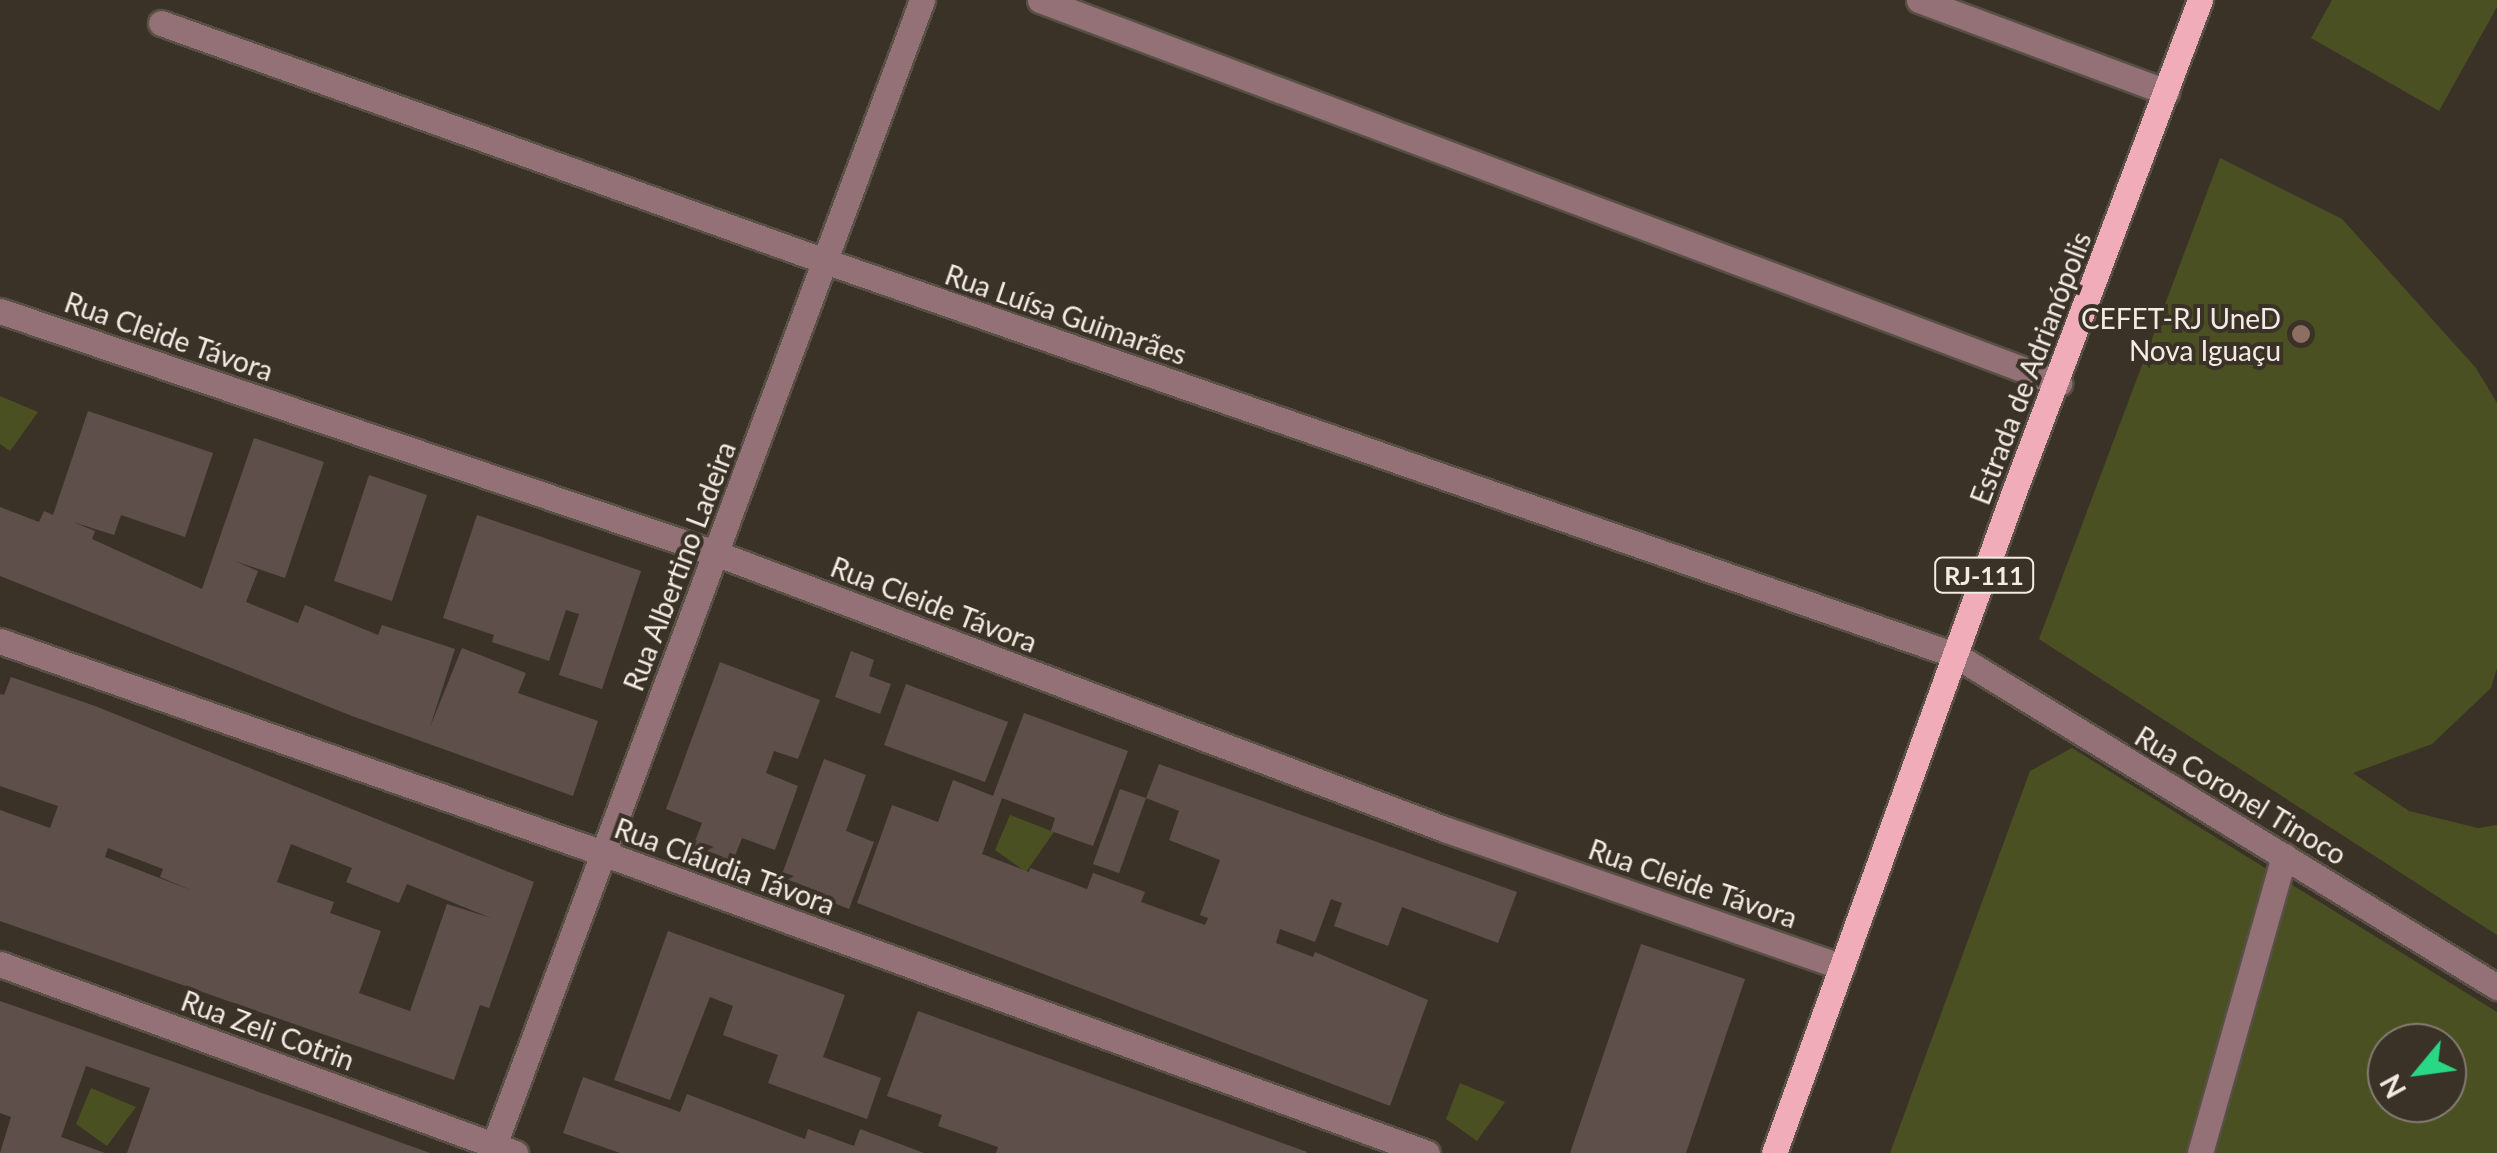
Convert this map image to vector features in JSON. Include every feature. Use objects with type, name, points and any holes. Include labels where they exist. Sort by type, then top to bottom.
[{"type":"main road","name":"Estrada de Adrianópolis","points":[[1774,1153],[1954,656],[2200,0]]},
{"type":"street","name":"Rua Albertino Ladeira","points":[[500,1150],[600,852],[718,554],[822,260],[922,0]]},
{"type":"street","points":[[1040,0],[2059,383]]},
{"type":"street","points":[[1919,0],[2166,92]]},
{"type":"street","name":"Rua Luísa Guimarães","points":[[160,24],[1954,656]]},
{"type":"street","name":"Rua Cleide Távora","points":[[0,311],[718,554],[1447,830],[1842,966]]},
{"type":"street","name":"Rua Cláudia Távora","points":[[0,642],[600,852],[1427,1153]]},
{"type":"street","name":"Rua Coronel Tinoco","points":[[1954,656],[2497,987]]},
{"type":"street","points":[[2200,1153],[2284,856]]},
{"type":"street","name":"Rua Zeli Cotrin","points":[[0,964],[500,1150]]},
{"type":"green space","points":[[2332,0],[2497,0],[2497,7],[2439,111],[2311,38]]},
{"type":"green space","name":"CEFET-RJ UneD Nova Iguaçu","points":[[2220,158],[2342,219],[2476,368],[2497,403],[2497,668],[2491,688],[2432,744],[2353,773],[2409,811],[2478,828],[2497,825],[2497,935],[2039,639]]},
{"type":"green space","points":[[0,396],[38,412],[10,451],[0,444]]},
{"type":"green space","points":[[2072,748],[2497,1012],[2497,1153],[1890,1153],[2030,771]]},
{"type":"green space","points":[[1010,815],[1054,832],[1026,872],[995,850]]},
{"type":"green space","points":[[1460,1083],[1505,1102],[1477,1141],[1446,1119]]},
{"type":"green space","points":[[91,1088],[136,1107],[107,1146],[76,1124]]},
{"type":"building","points":[[88,411],[213,453],[185,537],[121,515],[114,535],[73,522],[95,531],[92,539],[202,589],[254,438],[324,462],[285,578],[235,561],[258,571],[246,602],[298,623],[305,605],[378,635],[382,625],[455,649],[430,727],[462,648],[526,673],[518,693],[598,721],[573,796],[352,716],[0,576],[0,507],[39,522],[44,511],[53,515]]},
{"type":"building","points":[[369,475],[427,495],[392,601],[334,581]]},
{"type":"building","points":[[477,515],[641,571],[602,689],[559,675],[579,614],[566,610],[549,661],[492,642],[494,635],[443,618]]},
{"type":"building","points":[[851,651],[874,660],[869,676],[891,684],[880,714],[835,697]]},
{"type":"building","points":[[720,662],[820,700],[798,759],[774,751],[766,773],[798,786],[775,850],[742,838],[728,874],[688,859],[702,823],[666,809]]},
{"type":"building","points":[[11,677],[95,706],[534,882],[489,1008],[480,1005],[454,1080],[0,921],[0,810],[50,828],[58,806],[0,786],[0,694],[4,695]],"holes":[[[291,844],[352,868],[346,882],[399,903],[407,884],[491,918],[447,904],[410,1011],[359,993],[381,931],[330,913],[334,902],[277,882]],[[108,848],[163,869],[160,877],[193,891],[105,857]]]},
{"type":"building","points":[[906,684],[1008,722],[985,782],[884,745]]},
{"type":"building","points":[[1024,713],[1128,751],[1093,846],[1051,831],[1055,818],[1002,798],[982,854],[1029,872],[1030,868],[1087,889],[1093,873],[1145,892],[1141,902],[1205,925],[1208,918],[1200,915],[1220,860],[1169,840],[1179,811],[1146,798],[1159,764],[1517,892],[1498,943],[1402,907],[1388,946],[1334,926],[1342,903],[1331,899],[1315,942],[1280,929],[1276,943],[1313,957],[1315,952],[1428,1000],[1390,1106],[857,903],[892,805],[938,822],[953,780],[993,796]]},
{"type":"building","points":[[824,759],[866,775],[846,831],[874,842],[849,909],[821,898],[823,893],[781,877]]},
{"type":"building","points":[[1120,789],[1146,798],[1119,873],[1093,864]]},
{"type":"building","points":[[668,931],[845,995],[823,1057],[881,1078],[867,1119],[768,1083],[778,1055],[723,1035],[733,1006],[710,997],[670,1100],[614,1080]]},
{"type":"building","points":[[1641,944],[1745,979],[1686,1153],[1570,1153]]},
{"type":"building","points":[[0,1001],[430,1153],[127,1153],[150,1088],[86,1066],[61,1137],[105,1153],[0,1153],[11,1117],[0,1113]]},
{"type":"building","points":[[918,1011],[1307,1152],[996,1153],[998,1147],[938,1126],[942,1115],[887,1096]]},
{"type":"building","points":[[583,1077],[680,1112],[687,1094],[805,1139],[808,1129],[854,1146],[860,1129],[924,1153],[620,1153],[563,1133]]},
{"type":"place","name":"CEFET-RJ UneD Nova Iguaçu","points":[[2301,334]]}]
